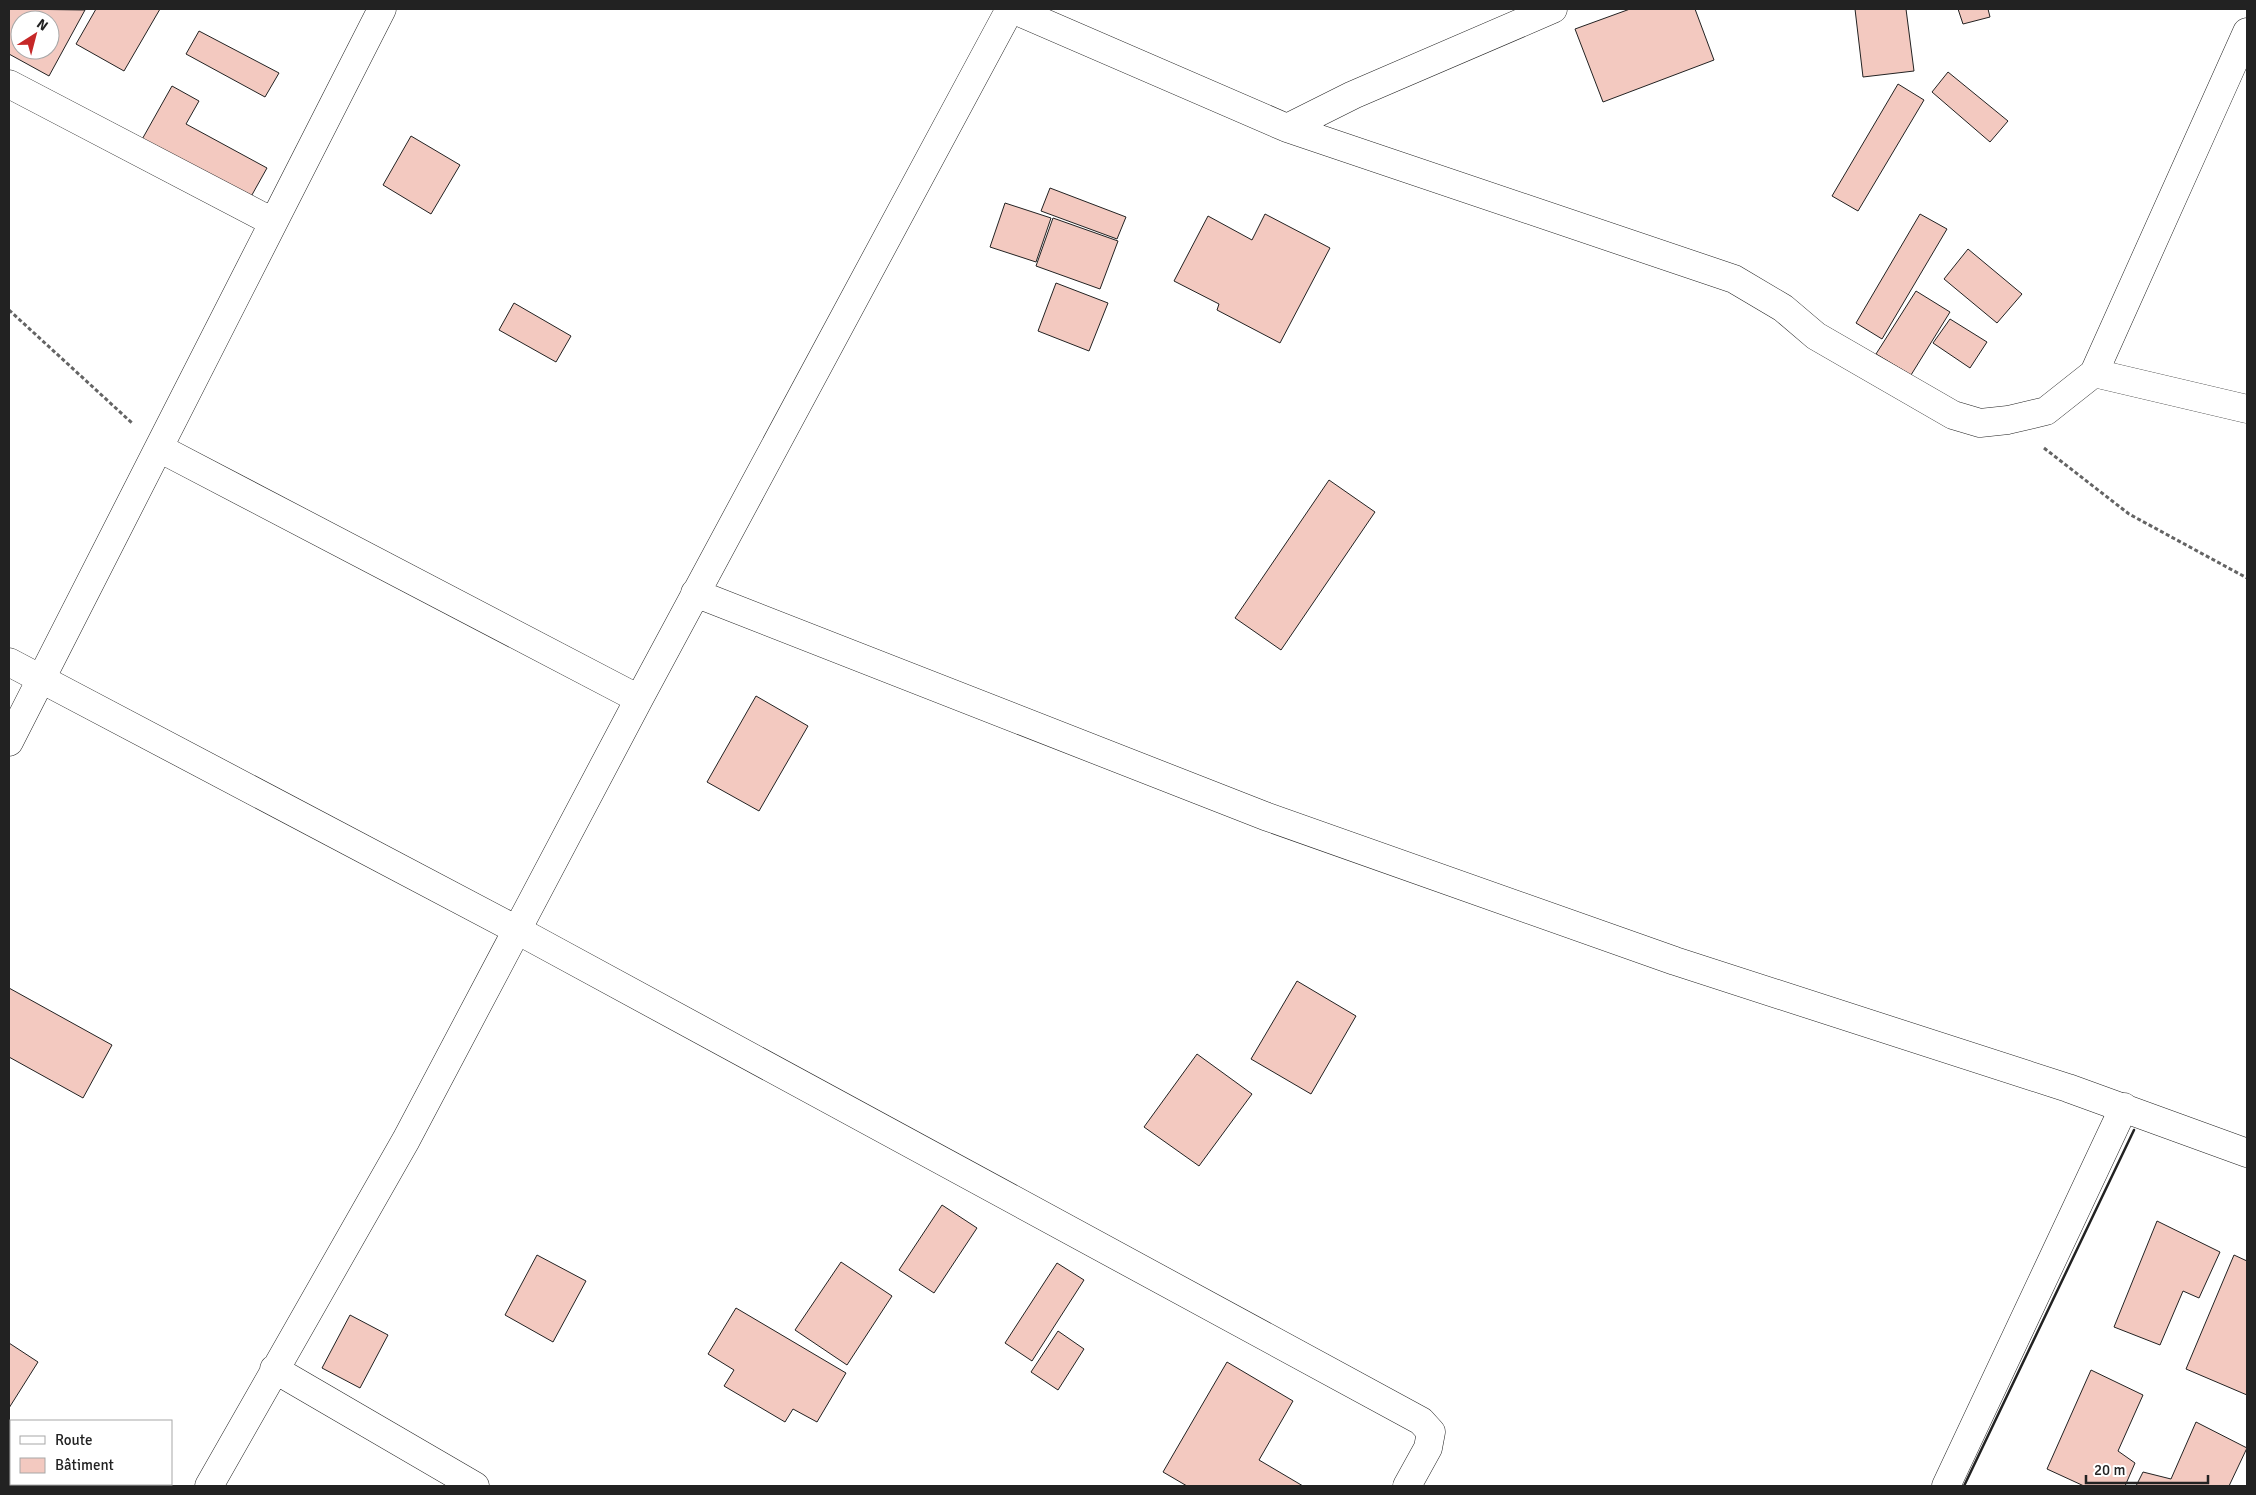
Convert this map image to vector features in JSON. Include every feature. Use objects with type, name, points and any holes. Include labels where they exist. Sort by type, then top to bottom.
[{"type":"street","points":[[9,742],[382,9]]},
{"type":"street","points":[[209,1486],[406,1140],[638,699],[1011,9],[1287,128],[1734,279],[1783,308],[1816,336],[1953,416],[1980,423],[2008,420],[2046,411],[2094,373],[2247,32]]},
{"type":"street","points":[[1287,128],[1353,95],[1552,9]]},
{"type":"street","points":[[9,84],[273,222]]},
{"type":"street","points":[[2094,373],[2247,409]]},
{"type":"street","points":[[159,448],[638,699]]},
{"type":"street","points":[[695,593],[1265,816],[1666,958],[2124,1107],[2247,1153]]},
{"type":"street","points":[[9,662],[517,930],[1421,1421],[1431,1432],[1428,1448],[1407,1486]]},
{"type":"street","points":[[1946,1486],[2124,1107]]},
{"type":"street","points":[[274,1369],[475,1486]]},
{"type":"path","points":[[9,310],[159,448]]},
{"type":"path","points":[[2008,420],[2129,514],[2247,578]]},
{"type":"building","points":[[9,9],[85,10],[60,56],[60,10],[10,10],[10,55]]},
{"type":"building","points":[[96,9],[160,9],[124,71],[76,44]]},
{"type":"building","points":[[1630,9],[1695,9],[1714,60],[1603,102],[1575,29]]},
{"type":"building","points":[[1855,9],[1906,9],[1914,71],[1863,77]]},
{"type":"building","points":[[1958,9],[1988,9],[1990,17],[1963,24]]},
{"type":"building","points":[[199,31],[279,73],[265,97],[186,54]]},
{"type":"building","points":[[20,60],[58,60],[49,76]]},
{"type":"building","points":[[1948,72],[2008,121],[1990,142],[1932,92]]},
{"type":"building","points":[[1898,84],[1924,100],[1858,211],[1832,196]]},
{"type":"building","points":[[172,86],[199,101],[186,124],[267,168],[248,202],[140,143]]},
{"type":"building","points":[[411,136],[460,165],[431,214],[383,185]]},
{"type":"building","points":[[1050,188],[1126,217],[1117,239],[1041,211]]},
{"type":"building","points":[[1005,203],[1051,218],[1036,262],[990,247]]},
{"type":"building","points":[[1265,214],[1330,248],[1280,343],[1217,310],[1219,304],[1174,281],[1208,216],[1252,240]]},
{"type":"building","points":[[1920,214],[1947,229],[1882,339],[1856,323]]},
{"type":"building","points":[[1053,218],[1118,241],[1100,289],[1036,266]]},
{"type":"building","points":[[1968,249],[2022,294],[1997,323],[1944,279]]},
{"type":"building","points":[[1056,283],[1108,303],[1089,351],[1038,331]]},
{"type":"building","points":[[1916,291],[1950,312],[1911,375],[1876,354]]},
{"type":"building","points":[[514,303],[571,336],[556,362],[499,330]]},
{"type":"building","points":[[1950,319],[1987,342],[1970,368],[1933,343]]},
{"type":"building","points":[[1329,480],[1375,512],[1281,650],[1235,618]]},
{"type":"building","points":[[756,696],[808,726],[759,811],[707,782]]},
{"type":"building","points":[[1297,981],[1356,1016],[1311,1094],[1251,1059]]},
{"type":"building","points":[[9,988],[112,1045],[83,1098],[9,1057]]},
{"type":"building","points":[[1197,1054],[1252,1094],[1199,1166],[1144,1127]]},
{"type":"building","points":[[942,1205],[977,1228],[934,1293],[899,1270]]},
{"type":"building","points":[[2157,1221],[2220,1252],[2199,1298],[2183,1291],[2160,1345],[2114,1327]]},
{"type":"building","points":[[537,1255],[586,1281],[553,1342],[505,1315]]},
{"type":"building","points":[[2234,1255],[2247,1261],[2247,1395],[2186,1369]]},
{"type":"building","points":[[841,1262],[892,1296],[847,1365],[795,1330]]},
{"type":"building","points":[[1057,1263],[1084,1280],[1032,1361],[1005,1343]]},
{"type":"building","points":[[736,1308],[846,1373],[817,1422],[793,1409],[785,1422],[724,1386],[734,1370],[708,1354]]},
{"type":"building","points":[[350,1315],[388,1335],[360,1388],[322,1368]]},
{"type":"building","points":[[1058,1331],[1084,1349],[1058,1390],[1031,1372]]},
{"type":"building","points":[[9,1343],[38,1362],[9,1408]]},
{"type":"building","points":[[1227,1362],[1293,1401],[1259,1460],[1303,1486],[1187,1486],[1163,1472]]},
{"type":"building","points":[[2091,1370],[2143,1395],[2118,1451],[2135,1463],[2125,1486],[2084,1486],[2047,1469]]},
{"type":"building","points":[[2196,1422],[2247,1448],[2229,1486],[2136,1486],[2143,1472],[2171,1479]]},
{"type":"wall","points":[[1964,1486],[2134,1130]]}]
